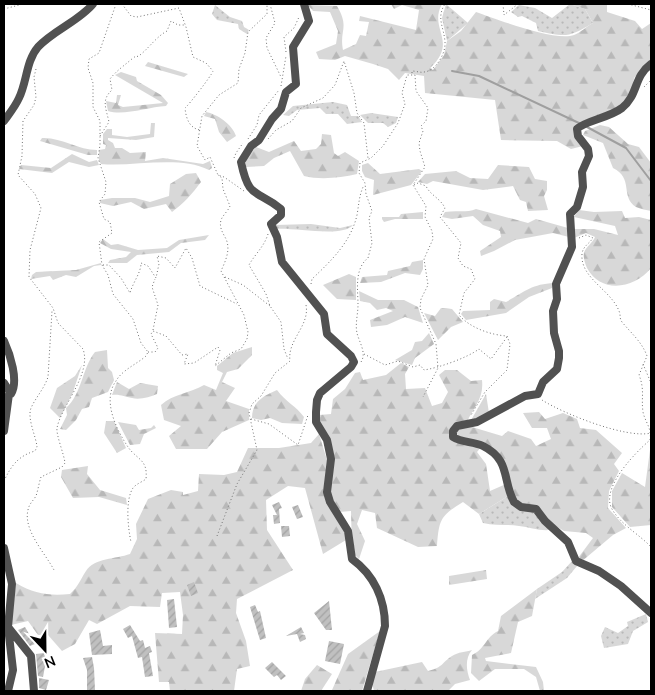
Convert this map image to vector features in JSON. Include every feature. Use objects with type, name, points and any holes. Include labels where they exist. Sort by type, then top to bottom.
[{"type":"street","points":[[4,121],[20,97],[26,72],[37,48],[66,24],[88,11],[94,4]]},
{"type":"street","points":[[304,6],[309,21],[294,46],[296,84],[286,92],[281,109],[272,119],[260,140],[251,146],[241,162],[247,186],[254,193],[281,209],[281,215],[270,224],[277,237],[282,262],[297,278],[308,300],[324,314],[327,334],[351,356],[354,362],[320,393],[317,400],[316,422],[327,440],[331,459],[327,492],[330,502],[348,531],[352,559],[365,568],[377,587],[385,618],[385,626],[366,691]]},
{"type":"street","points":[[651,64],[637,78],[632,98],[622,108],[612,115],[581,124],[577,129],[578,136],[588,149],[589,156],[582,172],[583,187],[577,207],[570,214],[572,242],[570,256],[556,284],[557,299],[553,310],[554,332],[559,350],[557,369],[543,382],[538,394],[525,396],[477,422],[457,426],[453,431],[453,437],[459,441],[480,445],[504,464],[514,502],[521,507],[536,509],[545,521],[568,542],[576,561],[599,571],[621,586],[651,613]]},
{"type":"street","points":[[4,341],[8,349],[13,377],[13,392],[9,394]]},
{"type":"street","points":[[4,383],[9,394],[4,431]]},
{"type":"street","points":[[4,548],[12,584],[8,627],[13,670],[8,691]]},
{"type":"street","points":[[8,627],[31,656],[34,691]]},
{"type":"path","points":[[4,9],[23,4]]},
{"type":"path","points":[[116,4],[99,53],[89,59],[88,68],[94,83],[92,107],[100,121],[98,158],[105,175],[105,194],[99,202],[104,219],[110,222],[112,228],[112,233],[99,242],[102,265],[108,275],[113,294],[133,319],[141,343],[148,352]]},
{"type":"path","points":[[122,4],[131,16],[137,17],[180,8],[193,56],[206,63],[213,70],[212,76],[194,95],[190,105],[185,108],[189,125],[200,131]]},
{"type":"path","points":[[152,331],[166,336],[182,355],[188,354],[184,364],[200,360],[218,347],[220,350],[215,366],[231,353],[241,349],[247,339],[248,324],[221,271],[226,260],[227,242],[222,234],[222,219],[230,206],[222,178],[218,175],[210,157],[205,160],[197,146],[202,116],[219,95],[238,83],[239,69],[245,53],[248,32],[266,14],[267,4]]},
{"type":"path","points":[[270,4],[275,23],[266,38],[267,48],[281,78]]},
{"type":"path","points":[[350,367],[358,367],[364,354],[356,331],[359,269],[362,262],[368,258],[372,243],[369,218],[372,206],[366,194],[365,183],[359,173],[360,163],[369,159],[382,146],[398,123],[405,104],[402,93],[407,75],[411,75],[412,71],[425,72],[431,70],[443,54],[445,42],[440,17],[445,4]]},
{"type":"path","points":[[503,4],[504,15],[518,4]]},
{"type":"path","points":[[628,4],[651,10]]},
{"type":"path","points":[[233,163],[236,153],[253,132],[259,115],[272,101],[281,86],[285,62],[284,37],[294,28],[304,6]]},
{"type":"path","points":[[100,137],[109,122],[104,102],[106,95],[112,90],[110,79],[115,72],[129,64],[133,58],[141,55],[159,36],[167,31],[171,21],[178,25],[186,25]]},
{"type":"path","points":[[260,140],[273,136],[276,130],[292,121],[301,108],[323,98],[335,85],[344,61],[354,93],[357,113],[364,123],[369,159]]},
{"type":"path","points":[[35,62],[36,97],[34,105],[23,121],[22,156],[18,175],[35,194],[41,208],[30,250],[29,277],[53,308],[58,323],[83,349],[85,354],[80,377],[57,429],[65,462],[62,467],[42,477],[35,497],[28,509],[27,520],[34,541],[47,555],[54,570]]},
{"type":"path","points":[[411,75],[415,75],[416,91],[428,108],[426,121],[421,126],[423,131],[419,144],[425,167],[413,185]]},
{"type":"path","points":[[218,175],[224,177],[238,189],[254,193]]},
{"type":"path","points":[[217,536],[237,484],[257,450],[250,419],[252,404],[261,396],[275,373],[290,361],[292,346],[306,318],[312,280],[337,254],[350,234],[357,216],[359,195],[365,183]]},
{"type":"path","points":[[413,185],[418,183],[426,186],[428,191],[442,201],[445,208],[440,217],[461,243],[458,258],[463,266],[471,269],[474,274],[475,279],[464,293],[459,315],[465,322],[475,327],[498,336],[507,336]]},
{"type":"path","points":[[413,185],[426,206],[425,216],[432,230],[433,239],[424,258],[428,285],[421,299],[420,308],[436,344],[438,368]]},
{"type":"path","points":[[270,224],[265,245],[254,256],[249,265],[266,294],[270,306],[281,322],[284,349],[290,361]]},
{"type":"path","points":[[572,242],[586,235],[592,238],[585,246],[583,263],[590,277],[600,286],[619,311],[620,319],[645,348],[648,356],[643,363],[639,375],[644,387],[643,413],[651,433],[650,440],[620,472],[610,497],[610,507],[651,548]]},
{"type":"path","points":[[148,352],[155,352],[158,348],[151,334],[158,304],[152,287],[159,264],[157,256],[166,258],[175,268],[186,248],[192,258],[200,286],[238,304]]},
{"type":"path","points":[[102,265],[109,265],[130,292],[133,282],[142,270],[141,263],[148,266],[156,278]]},
{"type":"path","points":[[224,276],[243,285],[270,306]]},
{"type":"path","points":[[4,481],[9,469],[24,454],[35,451],[37,447],[30,414],[31,408],[45,385],[48,376],[53,308]]},
{"type":"path","points":[[423,397],[438,368],[446,362],[466,358],[479,349],[491,359],[507,336]]},
{"type":"path","points":[[468,424],[485,392],[507,370],[510,344],[507,336]]},
{"type":"path","points":[[131,542],[128,530],[127,500],[132,489],[146,479],[146,470],[142,459],[128,447],[112,414],[110,392],[121,374],[146,356],[148,352]]},
{"type":"path","points":[[364,354],[385,364],[398,361],[413,367],[420,365],[424,370],[438,368]]},
{"type":"path","points":[[643,363],[651,383]]},
{"type":"path","points":[[535,395],[565,412],[614,429],[640,435],[651,433]]},
{"type":"path","points":[[250,419],[269,424],[298,445],[306,417],[316,412]]},
{"type":"green space","points":[[391,4],[442,4],[438,21],[443,42],[442,50],[438,59],[430,68],[433,70],[444,55],[447,41],[461,31],[476,12],[540,33],[565,36],[574,35],[593,23],[585,9],[570,4],[607,4],[607,12],[635,21],[642,29],[651,23],[651,60],[634,78],[632,88],[622,103],[606,114],[577,123],[575,136],[583,146],[571,149],[557,141],[501,140],[495,100],[425,93],[424,76],[405,73],[399,80],[388,69],[345,56],[335,60],[319,59],[316,52],[336,44],[338,31],[330,12],[313,11],[308,5],[337,6],[344,24],[343,50],[356,44],[360,35],[366,36],[369,22],[359,21],[360,16],[416,30],[419,10],[402,5],[394,9]]},
{"type":"green space","points":[[446,4],[468,23],[447,41],[442,18]]},
{"type":"green space","points":[[570,4],[585,9],[593,23],[567,35],[538,31],[536,23],[522,16],[518,17],[511,12],[519,5],[535,8],[552,18]]},
{"type":"green space","points":[[215,5],[230,17],[242,21],[244,27],[249,30],[247,34],[239,29],[238,24],[217,20],[212,14]]},
{"type":"green space","points":[[148,62],[188,74],[184,77],[145,66]]},
{"type":"green space","points":[[121,72],[136,77],[137,81],[161,95],[168,103],[166,106],[129,112],[108,111],[106,101],[116,103],[117,95],[121,95],[118,105],[123,107],[163,103],[115,75]]},
{"type":"green space","points":[[333,102],[347,105],[351,116],[358,116],[362,122],[347,124],[338,114],[326,114],[320,108],[297,110],[289,116],[283,115],[293,106]]},
{"type":"green space","points":[[206,112],[224,120],[236,136],[227,142],[219,132],[215,119],[204,116]]},
{"type":"green space","points":[[371,113],[398,117],[396,123],[388,127],[383,123],[368,123],[360,115]]},
{"type":"green space","points":[[151,123],[155,123],[154,137],[136,140],[108,138],[108,140],[113,143],[115,148],[122,148],[130,153],[146,152],[145,161],[163,158],[203,164],[210,161],[212,168],[209,170],[184,163],[170,162],[101,164],[99,161],[99,150],[105,149],[106,145],[103,144],[103,134],[107,129],[112,129],[112,135],[127,137],[150,134]]},
{"type":"green space","points":[[600,125],[609,127],[628,144],[639,147],[651,163],[651,211],[638,208],[631,203],[623,177],[613,168],[603,143],[583,135],[585,131]]},
{"type":"green space","points":[[322,134],[331,135],[334,153],[338,156],[345,152],[359,161],[357,174],[330,178],[304,176],[290,151],[274,158],[264,166],[246,167],[246,159],[256,147],[269,152],[294,141],[301,151],[316,149],[321,144]]},
{"type":"green space","points":[[42,138],[56,139],[83,148],[97,150],[97,155],[88,155],[40,141]]},
{"type":"green space","points":[[72,154],[89,162],[97,160],[99,165],[89,167],[69,162],[52,173],[19,169],[21,165],[51,168]]},
{"type":"green space","points":[[368,163],[380,174],[419,169],[422,171],[411,185],[373,195],[374,180],[365,177],[362,171],[362,165]]},
{"type":"green space","points":[[498,165],[529,167],[535,179],[547,181],[547,190],[544,196],[548,210],[528,211],[526,202],[520,200],[513,186],[483,190],[433,181],[427,184],[418,182],[425,174],[456,171],[470,178],[488,179]]},
{"type":"green space","points":[[196,173],[201,182],[188,198],[172,212],[166,204],[144,209],[131,202],[113,206],[100,203],[100,200],[112,198],[135,198],[150,202],[169,196],[170,184],[186,174]]},
{"type":"green space","points":[[476,209],[528,223],[536,219],[568,228],[569,237],[553,233],[515,240],[481,256],[480,251],[501,237],[500,231],[483,225],[473,216],[452,219],[442,217],[445,212]]},
{"type":"green space","points":[[579,210],[594,212],[622,211],[625,218],[639,217],[651,220],[651,268],[636,281],[618,286],[601,282],[593,276],[584,261],[584,253],[595,237],[586,233],[574,238],[573,229],[594,229],[618,235],[615,226],[574,217]]},
{"type":"green space","points":[[423,212],[423,219],[395,219],[384,222],[382,219],[382,217],[399,217],[401,214]]},
{"type":"green space","points":[[311,224],[340,228],[353,225],[339,231],[275,229],[275,225]]},
{"type":"green space","points":[[209,235],[205,240],[181,243],[169,252],[137,255],[127,263],[108,263],[110,260],[126,257],[131,252],[111,249],[100,243],[103,239],[111,245],[118,244],[138,250],[167,248],[179,240]]},
{"type":"green space","points":[[423,260],[423,269],[420,275],[405,273],[381,282],[360,283],[362,277],[387,275],[388,271],[410,266],[412,262]]},
{"type":"green space","points":[[101,263],[101,265],[94,266],[76,277],[66,275],[53,280],[50,276],[31,279],[32,275],[36,272],[76,270]]},
{"type":"green space","points":[[349,274],[356,277],[356,300],[337,299],[323,285]]},
{"type":"green space","points":[[554,283],[552,288],[529,297],[506,313],[466,320],[461,314],[463,311],[490,310],[490,302],[494,299],[506,302],[534,287]]},
{"type":"green space","points":[[359,291],[378,300],[404,300],[418,307],[423,323],[405,317],[387,325],[371,327],[370,320],[393,311],[386,308],[377,310],[370,303],[360,301]]},
{"type":"green space","points":[[441,308],[452,309],[463,322],[451,327],[438,340],[424,313],[435,316]]},
{"type":"green space","points":[[429,333],[434,344],[415,358],[412,365],[395,360],[412,350],[415,342],[422,341]]},
{"type":"green space","points":[[252,347],[252,355],[238,369],[227,372],[222,382],[235,388],[226,401],[249,409],[249,420],[222,432],[207,449],[176,449],[169,436],[181,426],[164,420],[161,405],[171,398],[204,385],[216,390],[223,373],[217,370],[217,366],[233,353]]},
{"type":"green space","points":[[107,350],[108,368],[112,372],[114,380],[108,392],[92,398],[89,407],[82,409],[76,420],[66,430],[60,429],[67,415],[66,408],[79,388],[91,358],[95,352]]},
{"type":"green space","points":[[401,363],[409,367],[405,374],[406,389],[425,388],[432,406],[442,403],[448,392],[439,375],[445,370],[457,370],[471,381],[482,380],[478,402],[467,422],[456,425],[452,437],[481,447],[477,452],[486,464],[490,491],[506,484],[508,496],[479,514],[463,502],[455,507],[445,515],[440,524],[437,546],[418,547],[377,528],[375,513],[362,510],[357,524],[365,541],[359,559],[352,552],[351,511],[339,512],[329,493],[333,467],[319,422],[319,415],[331,414],[333,399],[345,389],[355,373],[360,372],[363,380],[386,375]]},
{"type":"green space","points":[[82,365],[73,392],[60,418],[50,408],[57,388],[75,376]]},
{"type":"green space","points":[[117,382],[129,389],[140,383],[158,386],[157,394],[138,399],[112,395]]},
{"type":"green space","points":[[277,390],[304,417],[302,424],[282,423],[270,418],[261,420],[252,418],[252,412],[259,400]]},
{"type":"green space","points":[[486,394],[489,413],[470,422]]},
{"type":"green space","points":[[539,412],[545,419],[563,413],[577,419],[580,428],[596,430],[622,453],[614,464],[619,471],[609,491],[608,508],[626,528],[613,535],[581,562],[578,558],[593,538],[586,533],[564,531],[515,501],[503,460],[459,438],[456,432],[459,427],[472,427],[502,436],[508,431],[531,439],[536,446],[551,439],[547,428],[532,428],[523,413]]},
{"type":"green space","points":[[106,421],[114,421],[126,448],[117,453],[104,433]]},
{"type":"green space","points":[[118,422],[136,425],[139,430],[151,428],[154,425],[156,428],[144,434],[140,444],[130,445]]},
{"type":"green space","points":[[319,434],[327,460],[325,489],[345,531],[346,540],[323,554],[305,488],[288,486],[266,500],[267,530],[293,570],[237,599],[236,613],[246,641],[250,666],[237,669],[234,691],[170,691],[169,682],[159,682],[155,633],[182,634],[183,615],[180,592],[162,593],[160,607],[130,606],[97,624],[89,620],[75,644],[62,651],[48,635],[38,635],[28,621],[11,625],[16,583],[29,590],[42,593],[70,594],[86,571],[94,564],[106,559],[130,554],[137,539],[136,524],[148,499],[171,490],[183,492],[183,495],[198,491],[199,474],[224,475],[237,472],[248,448],[279,448],[311,443]]},
{"type":"green space","points":[[650,450],[651,525],[630,527],[612,507],[612,491],[622,473],[645,487]]},
{"type":"green space","points":[[88,466],[87,474],[100,490],[126,498],[127,505],[99,497],[73,498],[61,477],[62,470]]},
{"type":"green space","points":[[508,496],[533,511],[550,530],[483,523],[479,514]]},
{"type":"green space","points":[[573,560],[577,566],[567,578],[535,599],[537,589],[562,572]]},
{"type":"green space","points":[[486,570],[487,579],[449,585],[449,576]]},
{"type":"green space","points":[[537,589],[532,616],[518,622],[511,653],[485,658],[486,661],[536,667],[543,682],[544,691],[540,691],[536,677],[524,669],[495,669],[479,681],[471,673],[472,655],[480,650],[490,637],[498,631],[501,616]]},
{"type":"green space","points":[[646,614],[648,622],[633,631],[628,644],[604,648],[601,636],[605,627],[618,633],[628,626],[627,622]]},
{"type":"green space","points":[[380,631],[362,691],[332,690],[348,654]]},
{"type":"green space","points":[[472,650],[467,664],[470,680],[455,684],[448,691],[374,691],[372,683],[375,672],[422,662],[428,671],[440,666],[454,655]]},
{"type":"green space","points":[[317,665],[332,674],[321,691],[301,691],[305,679]]},
{"type":"building","points":[[279,502],[282,508],[279,509],[280,523],[274,524],[273,515],[277,515],[272,505]]},
{"type":"building","points":[[298,505],[303,517],[297,519],[292,507]]},
{"type":"building","points":[[281,526],[289,526],[290,536],[282,537]]},
{"type":"building","points":[[194,582],[198,593],[191,596],[187,585]]},
{"type":"building","points":[[174,599],[177,627],[169,628],[167,600]]},
{"type":"building","points":[[329,601],[332,630],[326,630],[314,613]]},
{"type":"building","points":[[255,605],[258,612],[260,611],[266,638],[260,640],[250,607]]},
{"type":"building","points":[[130,625],[140,641],[143,640],[145,648],[150,646],[152,652],[149,653],[153,676],[145,677],[142,657],[138,658],[132,636],[128,638],[123,629]]},
{"type":"building","points":[[25,627],[35,644],[30,646],[18,630]]},
{"type":"building","points":[[301,627],[304,633],[300,634],[305,635],[306,639],[300,642],[297,634],[286,636]]},
{"type":"building","points":[[100,630],[103,646],[112,645],[112,654],[92,655],[89,633]]},
{"type":"building","points":[[329,641],[344,644],[340,664],[325,661]]},
{"type":"building","points":[[44,653],[46,661],[43,677],[38,676],[36,654]]},
{"type":"building","points":[[92,657],[95,690],[87,690],[87,670],[83,658]]},
{"type":"building","points":[[272,662],[286,676],[281,680],[277,675],[274,677],[265,668]]},
{"type":"building","points":[[39,678],[49,680],[46,690],[39,688]]},
{"type":"waterway","points":[[452,71],[479,76],[581,124]]},
{"type":"waterway","points":[[587,127],[626,148],[651,181]]}]
